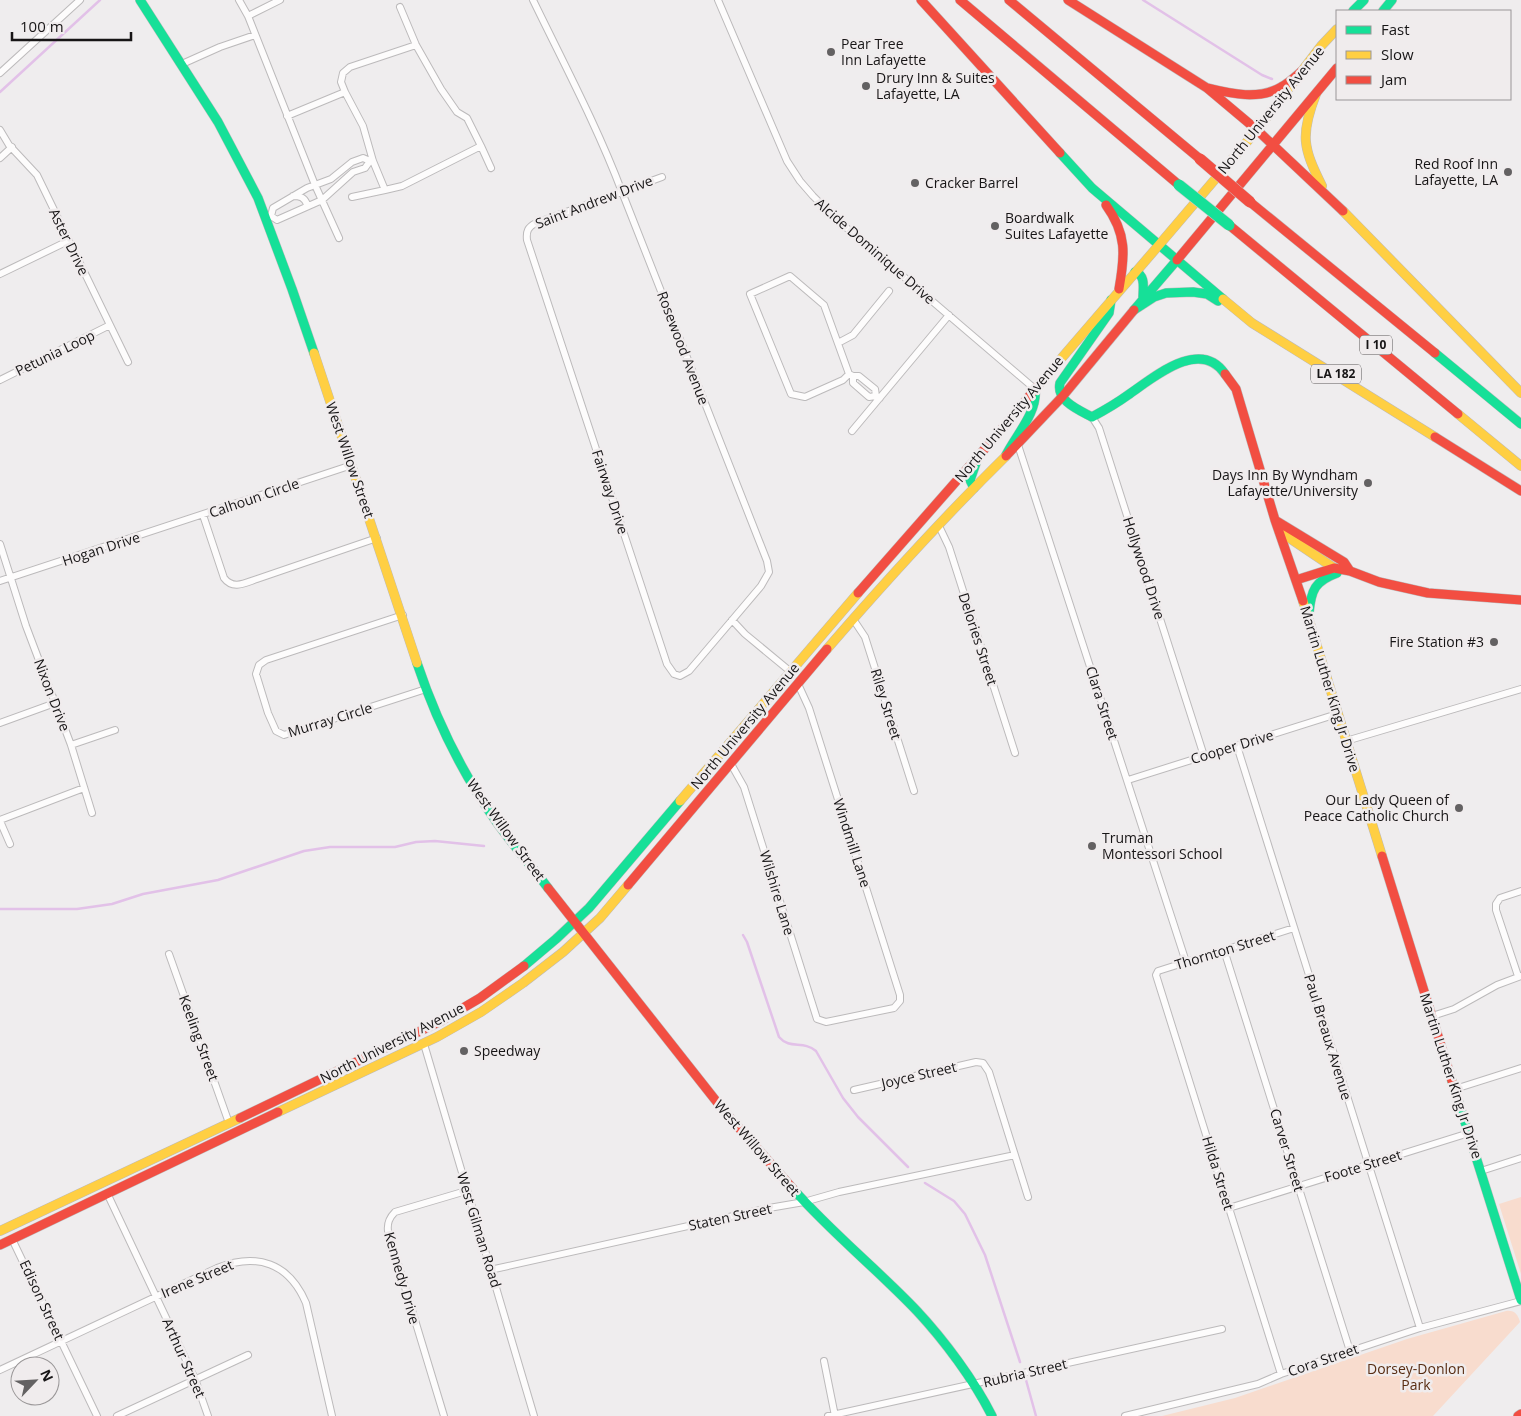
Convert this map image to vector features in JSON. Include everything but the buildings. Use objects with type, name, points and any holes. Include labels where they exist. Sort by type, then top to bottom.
[{"type":"main road","name":"West Willow Street","points":[[140,0],[233,147],[269,217],[403,615],[426,689],[459,762],[480,798],[575,923],[724,1111],[804,1202],[917,1311],[949,1350],[974,1385],[992,1416]]},
{"type":"main road","points":[[921,0],[1113,213],[1125,250],[1115,294],[1109,312],[1059,386],[1059,393],[1062,397],[1092,416]]},
{"type":"main road","name":"I 10","points":[[960,0],[1180,185],[1521,466]]},
{"type":"main road","name":"I 10","points":[[1009,0],[1250,202],[1521,424]]},
{"type":"main road","points":[[1068,0],[1207,88],[1257,130],[1326,194],[1521,393]]},
{"type":"main road","points":[[1354,10],[1364,0]]},
{"type":"main road","points":[[1384,10],[1392,0]]},
{"type":"main road","name":"North University Avenue","points":[[0,1231],[289,1096],[456,1013],[502,982],[575,923],[930,510],[1002,432],[1035,389],[1115,294],[1257,130],[1336,30]]},
{"type":"main road","name":"North University Avenue","points":[[0,1245],[424,1044],[475,1016],[505,996],[569,947],[600,918],[853,619],[974,488],[1018,445],[1062,397],[1336,69]]},
{"type":"main road","points":[[1207,88],[1242,96],[1255,96],[1278,89],[1303,70]]},
{"type":"main road","points":[[1316,94],[1306,116],[1304,131],[1310,162],[1326,194]]},
{"type":"main road","points":[[1092,188],[1159,245]]},
{"type":"main road","name":"LA 182","points":[[1159,245],[1252,323],[1521,492]]},
{"type":"main road","points":[[1135,272],[1139,273],[1143,278],[1143,298]]},
{"type":"main road","points":[[1134,310],[1154,297],[1166,293],[1193,292],[1207,294],[1252,323]]},
{"type":"main road","name":"Martin Luther King Jr Drive","points":[[1092,416],[1112,407],[1177,362],[1192,358],[1202,358],[1216,362],[1229,375],[1236,389],[1277,526],[1309,621],[1521,1300]]},
{"type":"main road","points":[[1005,458],[1010,444],[1033,408],[1036,399],[1035,389]]},
{"type":"main road","points":[[974,488],[970,480],[980,454]]},
{"type":"main road","points":[[930,510],[939,526]]},
{"type":"main road","points":[[1277,526],[1334,568],[1350,571],[1379,582],[1428,593],[1521,600]]},
{"type":"main road","points":[[1277,526],[1344,562],[1350,571]]},
{"type":"main road","points":[[1296,580],[1334,568]]},
{"type":"main road","points":[[1309,621],[1310,600],[1317,583],[1326,577],[1350,571]]},
{"type":"main road","points":[[723,752],[731,764]]},
{"type":"street","points":[[0,73],[80,0]]},
{"type":"street","points":[[239,0],[248,16],[315,185],[339,238]]},
{"type":"street","points":[[248,16],[280,0]]},
{"type":"street","name":"Rosewood Avenue","points":[[533,0],[599,135],[767,561],[769,572],[766,580],[732,620]]},
{"type":"street","name":"Alcide Dominique Drive","points":[[718,0],[780,147],[800,182],[835,218],[1035,389]]},
{"type":"street","points":[[400,7],[416,45],[441,89],[457,112],[467,118],[491,168]]},
{"type":"street","points":[[182,64],[220,47],[255,35]]},
{"type":"street","points":[[385,190],[372,161],[363,126],[341,82],[343,73],[350,66],[416,45]]},
{"type":"street","points":[[287,116],[345,92]]},
{"type":"street","name":"Aster Drive","points":[[0,130],[12,147],[37,175],[128,362]]},
{"type":"street","points":[[352,197],[402,186],[481,146]]},
{"type":"street","points":[[0,158],[12,147]]},
{"type":"street","points":[[363,158],[372,161],[365,168],[353,172],[322,200],[277,220],[269,217],[273,208],[331,178],[352,162],[363,158]]},
{"type":"street","name":"Saint Andrew Drive","points":[[528,230],[536,223],[662,177]]},
{"type":"street","points":[[293,196],[300,196],[305,199],[306,207]]},
{"type":"street","name":"Fairway Drive","points":[[528,230],[527,240],[667,664],[671,670],[677,676],[689,671],[732,620]]},
{"type":"street","points":[[0,274],[68,241]]},
{"type":"street","points":[[878,397],[869,396],[853,383],[851,375],[824,305],[790,276],[750,294],[791,394],[805,397],[851,375],[859,376],[866,381],[875,389],[878,397]]},
{"type":"street","points":[[838,342],[854,335],[889,291]]},
{"type":"street","points":[[852,431],[878,397],[949,316]]},
{"type":"street","name":"Petunia Loop","points":[[0,380],[110,325]]},
{"type":"street","points":[[860,389],[866,381]]},
{"type":"street","name":"Hollywood Drive","points":[[1092,416],[1099,428],[1204,756]]},
{"type":"street","name":"Clara Street","points":[[1018,445],[1186,962]]},
{"type":"street","name":"Calhoun Circle","points":[[352,465],[203,516],[224,578],[232,585],[238,585],[377,538]]},
{"type":"street","name":"Hogan Drive","points":[[0,581],[203,516]]},
{"type":"street","name":"Delories Street","points":[[939,526],[949,547],[1014,753]]},
{"type":"street","name":"Nixon Drive","points":[[0,544],[26,626],[71,745],[92,813]]},
{"type":"street","name":"Murray Circle","points":[[403,615],[262,662],[257,667],[256,674],[268,713],[276,731],[284,735],[426,689]]},
{"type":"street","name":"Riley Street","points":[[853,619],[865,637],[914,791]]},
{"type":"street","points":[[732,620],[745,634],[791,672]]},
{"type":"street","name":"Windmill Lane","points":[[798,684],[810,708],[900,995],[899,1003],[888,1010],[826,1022],[821,1021]]},
{"type":"street","points":[[1346,740],[1521,689]]},
{"type":"street","points":[[0,723],[55,703]]},
{"type":"street","name":"Cooper Drive","points":[[1128,780],[1337,714]]},
{"type":"street","points":[[71,745],[115,730]]},
{"type":"street","name":"Paul Breaux Avenue","points":[[1237,746],[1420,1328]]},
{"type":"street","name":"Wilshire Lane","points":[[731,764],[744,787],[817,1019],[821,1021]]},
{"type":"street","points":[[10,844],[0,820],[84,788]]},
{"type":"street","points":[[1432,1016],[1454,1009],[1497,984],[1520,976],[1496,910],[1496,904],[1500,898],[1521,891]]},
{"type":"street","name":"Thornton Street","points":[[1156,972],[1294,928]]},
{"type":"street","name":"Carver Street","points":[[1224,950],[1350,1351]]},
{"type":"street","name":"Keeling Street","points":[[169,954],[229,1123]]},
{"type":"street","name":"Hilda Street","points":[[1156,972],[1281,1374]]},
{"type":"street","name":"West Gilman Road","points":[[424,1044],[534,1416]]},
{"type":"street","name":"Joyce Street","points":[[854,1090],[976,1062],[983,1063],[989,1072],[1015,1155]]},
{"type":"street","points":[[1454,1088],[1521,1068]]},
{"type":"street","name":"Foote Street","points":[[1229,1208],[1469,1133]]},
{"type":"street","points":[[1015,1155],[1028,1197]]},
{"type":"street","name":"Staten Street","points":[[490,1270],[769,1208],[804,1202],[839,1192],[1015,1155]]},
{"type":"street","points":[[1481,1171],[1521,1158]]},
{"type":"street","name":"Kennedy Drive","points":[[444,1416],[387,1225],[388,1220],[395,1212],[466,1191]]},
{"type":"street","name":"Arthur Street","points":[[107,1193],[195,1379],[208,1416]]},
{"type":"street","name":"Edison Street","points":[[12,1239],[97,1416]]},
{"type":"street","name":"Irene Street","points":[[0,1370],[217,1268],[236,1261],[258,1261],[281,1270],[298,1286],[306,1304],[332,1416]]},
{"type":"street","name":"Cora Street","points":[[1125,1416],[1235,1391],[1420,1328],[1521,1300]]},
{"type":"street","name":"Rubria Street","points":[[832,1415],[1222,1329]]},
{"type":"street","points":[[117,1416],[248,1355]]},
{"type":"street","points":[[824,1360],[832,1415]]},
{"type":"green space","points":[[1521,1197],[1521,1274],[1499,1204]]},
{"type":"green space","name":"Dorsey-Donlon Park","points":[[1506,1311],[1512,1311],[1516,1314],[1520,1322],[1433,1416],[1162,1416],[1235,1398],[1407,1339]]},
{"type":"waterway","points":[[0,92],[100,0]]},
{"type":"waterway","points":[[1143,0],[1262,75],[1272,79]]},
{"type":"waterway","points":[[0,909],[77,909],[112,904],[143,894],[218,880],[304,851],[330,847],[395,847],[416,842],[435,841],[484,846]]},
{"type":"waterway","points":[[743,935],[779,1037],[788,1043],[806,1046],[816,1051],[843,1098],[858,1117],[908,1167]]},
{"type":"waterway","points":[[925,1183],[954,1201],[965,1214],[985,1255],[1020,1362]]},
{"type":"waterway","points":[[1026,1380],[1036,1416]]},
{"type":"traffic: fast","points":[[140,0],[218,122],[258,198],[314,353]]},
{"type":"traffic: fast","points":[[1354,10],[1364,0]]},
{"type":"traffic: fast","points":[[1384,10],[1392,0]]},
{"type":"traffic: fast","points":[[1060,153],[1092,188],[1223,299]]},
{"type":"traffic: fast","points":[[1179,185],[1229,225]]},
{"type":"traffic: fast","points":[[1134,310],[1177,260]]},
{"type":"traffic: fast","points":[[1135,272],[1142,279],[1143,298]]},
{"type":"traffic: fast","points":[[1134,310],[1154,297],[1166,293],[1193,292],[1207,294],[1218,301]]},
{"type":"traffic: fast","points":[[1111,300],[1109,313],[1060,383],[1061,395],[1075,408],[1092,417],[1120,401],[1163,371],[1176,364],[1190,360],[1203,359],[1215,364],[1225,374]]},
{"type":"traffic: fast","points":[[1435,353],[1521,424]]},
{"type":"traffic: fast","points":[[1006,455],[1030,415],[1035,398],[1035,389]]},
{"type":"traffic: fast","points":[[974,488],[970,480],[976,463]]},
{"type":"traffic: fast","points":[[1309,613],[1315,587],[1324,579],[1337,573]]},
{"type":"traffic: fast","points":[[417,663],[442,726],[473,786],[498,824],[548,888]]},
{"type":"traffic: fast","points":[[524,966],[589,908],[680,801]]},
{"type":"traffic: fast","points":[[1452,1081],[1521,1300]]},
{"type":"traffic: fast","points":[[794,1190],[927,1322],[948,1347],[985,1402],[992,1416]]},
{"type":"traffic: slow","points":[[1159,245],[1257,130],[1321,46],[1336,30]]},
{"type":"traffic: slow","points":[[1316,94],[1308,120],[1306,141],[1311,161],[1322,186]]},
{"type":"traffic: slow","points":[[1343,211],[1521,393]]},
{"type":"traffic: slow","points":[[1041,382],[1159,245]]},
{"type":"traffic: slow","points":[[1223,299],[1252,323],[1435,437]]},
{"type":"traffic: slow","points":[[314,353],[417,663]]},
{"type":"traffic: slow","points":[[1458,414],[1521,466]]},
{"type":"traffic: slow","points":[[827,649],[915,551],[1006,456]]},
{"type":"traffic: slow","points":[[1279,531],[1334,568]]},
{"type":"traffic: slow","points":[[680,801],[858,593]]},
{"type":"traffic: slow","points":[[1303,601],[1382,856]]},
{"type":"traffic: slow","points":[[278,1112],[437,1037],[481,1012],[563,952],[600,918],[628,885]]},
{"type":"traffic: slow","points":[[0,1231],[240,1118]]},
{"type":"traffic: jam","points":[[921,0],[1060,153]]},
{"type":"traffic: jam","points":[[960,0],[1179,185]]},
{"type":"traffic: jam","points":[[1009,0],[1200,159]]},
{"type":"traffic: jam","points":[[1068,0],[1207,88],[1257,130],[1343,211]]},
{"type":"traffic: jam","points":[[1177,260],[1336,69]]},
{"type":"traffic: jam","points":[[1208,88],[1236,94],[1255,95],[1273,91],[1303,70]]},
{"type":"traffic: jam","points":[[1200,159],[1250,202]]},
{"type":"traffic: jam","points":[[1250,202],[1435,353]]},
{"type":"traffic: jam","points":[[1106,205],[1118,226],[1123,245],[1119,289]]},
{"type":"traffic: jam","points":[[1229,225],[1458,414]]},
{"type":"traffic: jam","points":[[1006,456],[1062,397],[1134,310]]},
{"type":"traffic: jam","points":[[1225,374],[1236,389],[1275,520],[1303,601]]},
{"type":"traffic: jam","points":[[858,593],[1041,382]]},
{"type":"traffic: jam","points":[[1435,437],[1521,491]]},
{"type":"traffic: jam","points":[[1275,520],[1344,562],[1350,571]]},
{"type":"traffic: jam","points":[[1296,580],[1334,568],[1350,571],[1379,582],[1428,593],[1521,600]]},
{"type":"traffic: jam","points":[[628,885],[827,649]]},
{"type":"traffic: jam","points":[[1382,856],[1452,1081]]},
{"type":"traffic: jam","points":[[548,888],[724,1111],[794,1190]]},
{"type":"traffic: jam","points":[[240,1118],[441,1021],[480,998],[524,966]]},
{"type":"traffic: jam","points":[[0,1245],[278,1112]]},
{"type":"place","name":"Pear Tree Inn Lafayette","points":[[831,52]]},
{"type":"place","name":"Drury Inn & Suites Lafayette, LA","points":[[866,86]]},
{"type":"place","name":"Red Roof Inn Lafayette, LA","points":[[1508,172]]},
{"type":"place","name":"Cracker Barrel","points":[[915,183]]},
{"type":"place","name":"Boardwalk Suites Lafayette","points":[[995,226]]},
{"type":"place","name":"Days Inn By Wyndham Lafayette/University","points":[[1368,483]]},
{"type":"place","name":"Fire Station #3","points":[[1494,642]]},
{"type":"place","name":"Our Lady Queen of Peace Catholic Church","points":[[1459,808]]},
{"type":"place","name":"Truman Montessori School","points":[[1092,846]]},
{"type":"place","name":"Speedway","points":[[464,1051]]}]
